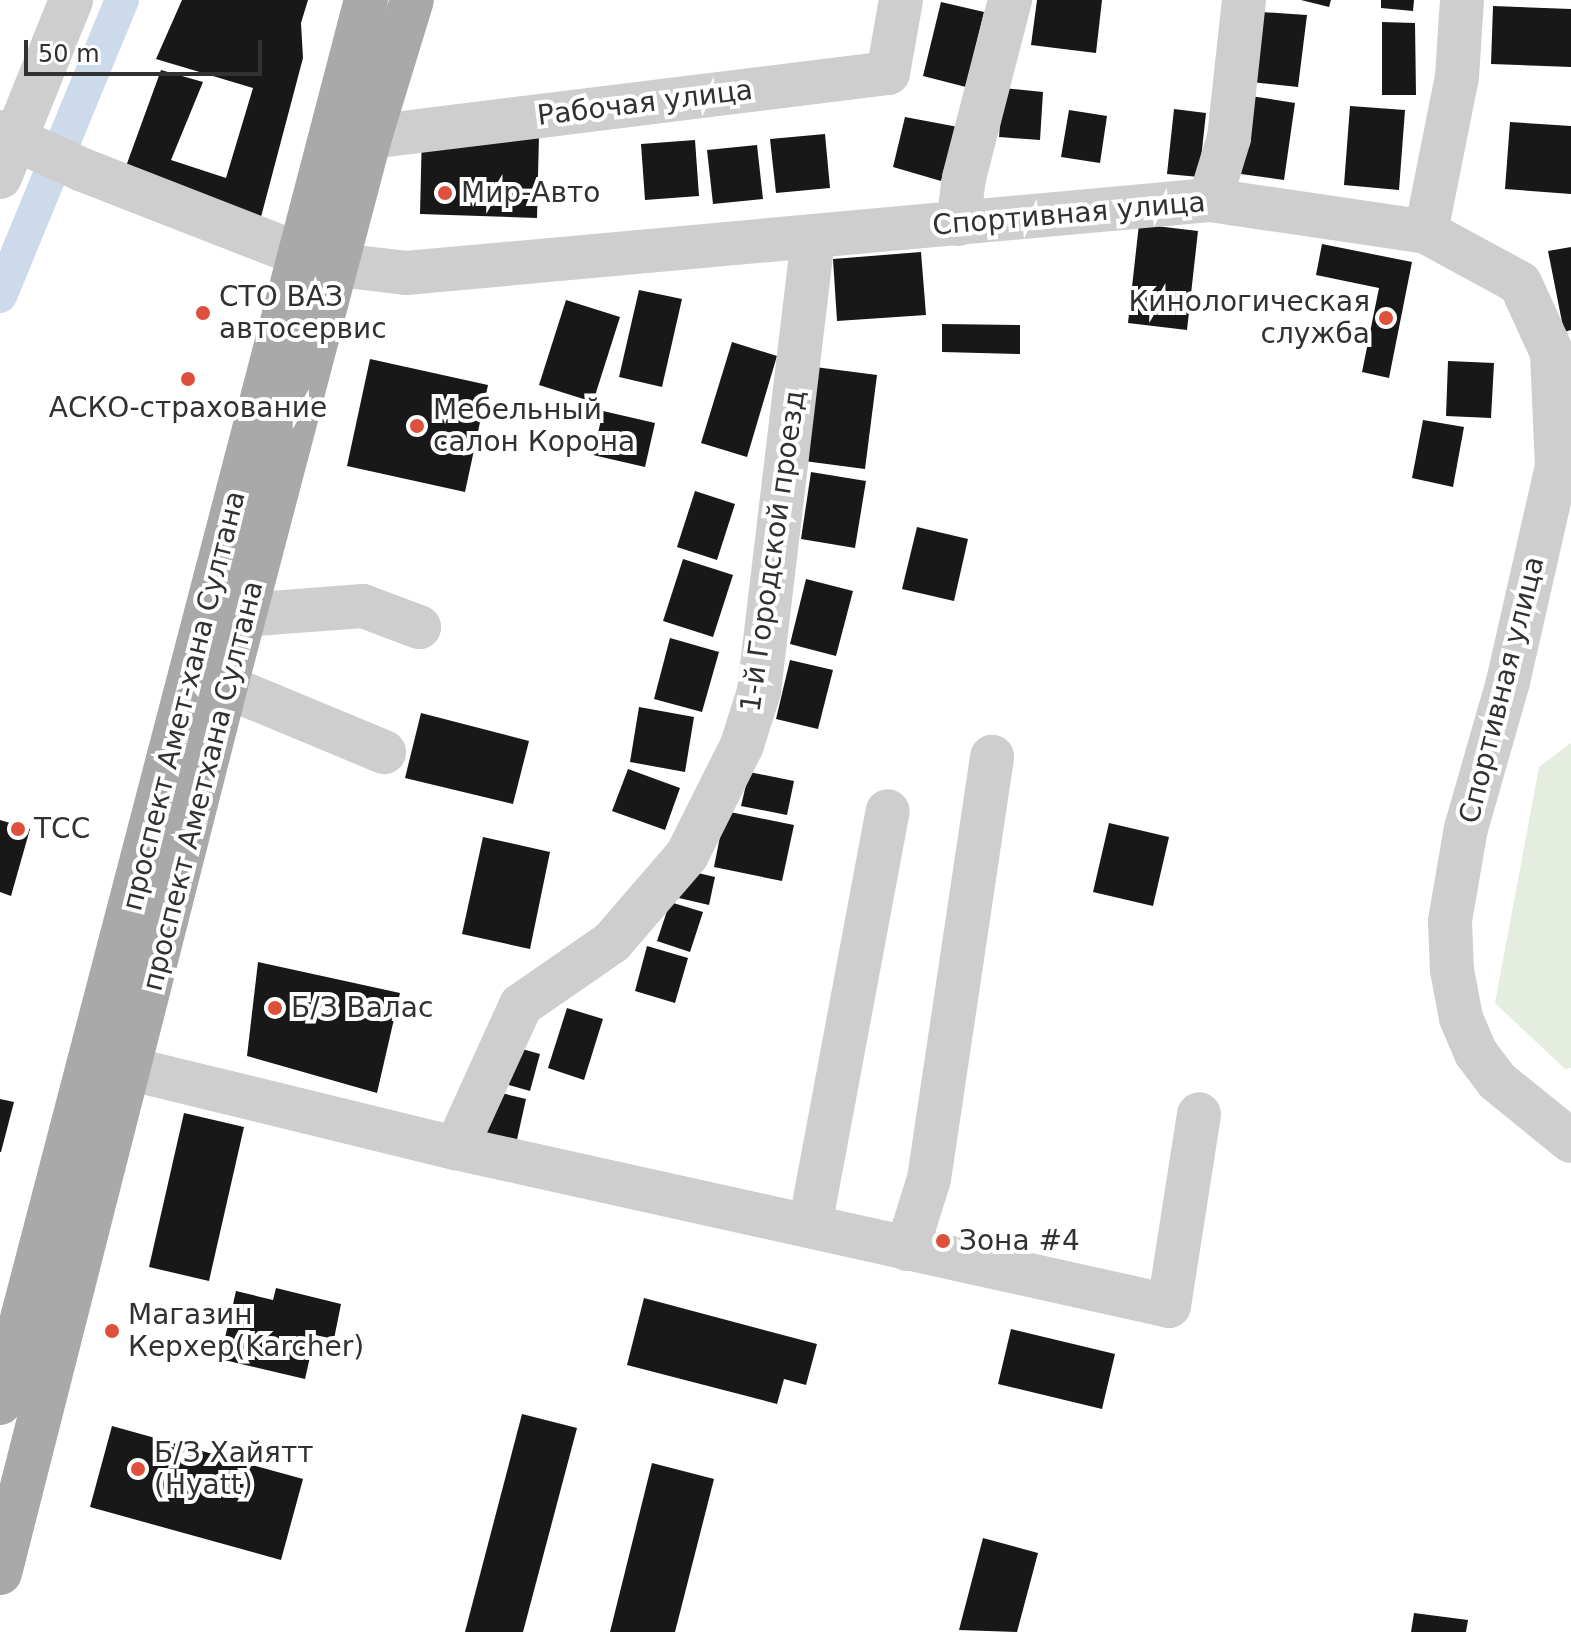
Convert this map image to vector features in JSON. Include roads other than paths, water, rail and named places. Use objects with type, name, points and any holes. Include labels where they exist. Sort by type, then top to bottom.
[{"type":"main road","points":[[350,131],[366,0]]},
{"type":"main road","name":"проспект Аметхана Султана","points":[[0,1573],[132,1069],[210,679],[350,131],[412,0]]},
{"type":"main road","name":"проспект Амет-хана Султана","points":[[0,1403],[90,1059],[210,679]]},
{"type":"street","points":[[5,150],[71,0]]},
{"type":"street","name":"Рабочая улица","points":[[350,131],[888,73],[901,0]]},
{"type":"street","points":[[958,224],[964,178],[1010,0]]},
{"type":"street","points":[[1210,200],[1229,138],[1244,0]]},
{"type":"street","points":[[1426,232],[1457,77],[1462,0]]},
{"type":"street","name":"Спортивная улица","points":[[5,150],[83,170],[319,260],[406,273],[1210,200],[1426,232],[1520,283],[1552,353],[1557,466],[1508,682],[1466,828],[1450,921],[1459,1006],[1476,1053],[1497,1081],[1571,1141]]},
{"type":"street","name":"1-й Городской проезд","points":[[456,1148],[521,1005],[612,942],[687,855],[742,745],[759,691],[813,236]]},
{"type":"street","points":[[226,612],[363,606],[419,627]]},
{"type":"street","points":[[210,679],[384,752]]},
{"type":"street","points":[[907,1249],[929,1179],[992,757]]},
{"type":"street","points":[[810,1226],[888,811]]},
{"type":"street","points":[[90,1059],[456,1148],[1169,1306],[1199,1114]]},
{"type":"waterway","points":[[0,296],[122,0]]},
{"type":"place","name":"Мир-Авто","points":[[445,193]]},
{"type":"place","name":"СТО ВАЗ автосервис","points":[[203,313]]},
{"type":"place","name":"Кинологическая служба","points":[[1386,318]]},
{"type":"place","name":"АСКО-страхование","points":[[188,379]]},
{"type":"place","name":"Мебельный салон Корона","points":[[417,426]]},
{"type":"place","name":"ТСС","points":[[18,829]]},
{"type":"place","name":"Б/З Валас","points":[[275,1008]]},
{"type":"place","name":"Зона #4","points":[[943,1241]]},
{"type":"place","name":"Магазин Керхер(Karcher)","points":[[112,1331]]},
{"type":"place","name":"Б/З Хайятт (Hyatt)","points":[[138,1469]]}]
